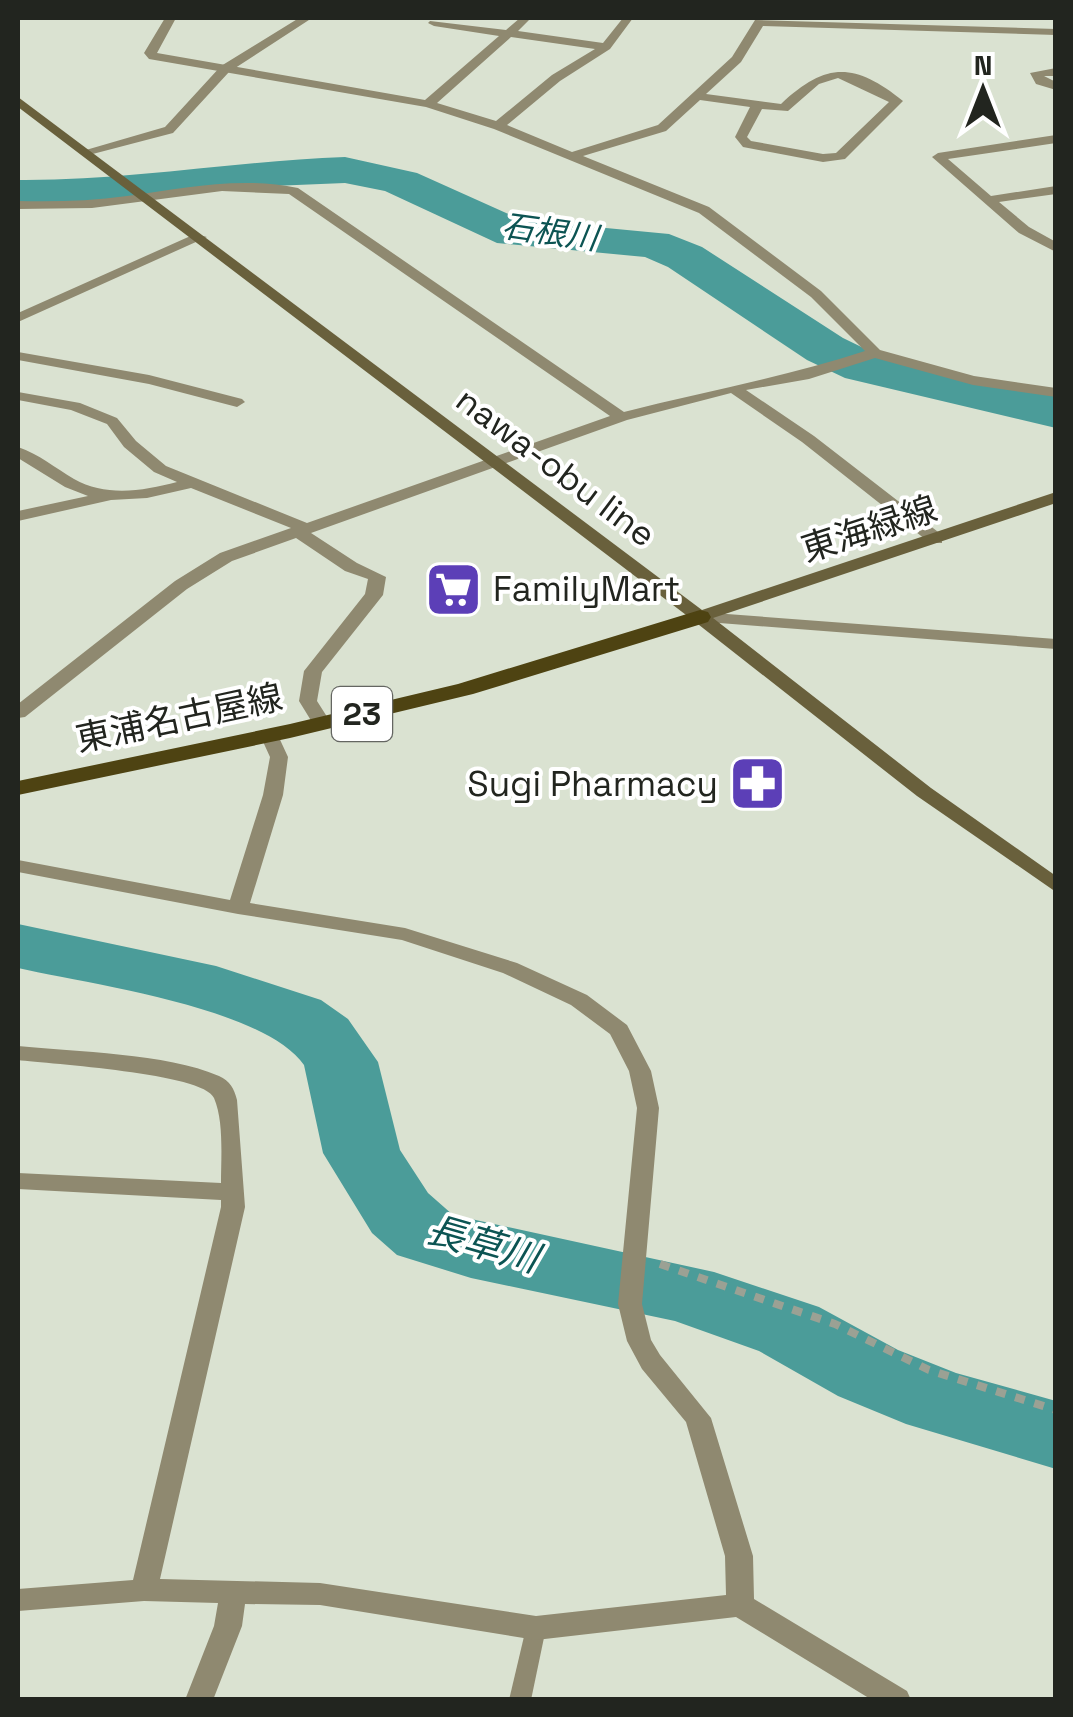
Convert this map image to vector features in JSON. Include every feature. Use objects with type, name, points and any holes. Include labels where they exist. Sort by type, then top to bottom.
[{"type":"main road","name":"nawa-obu line","points":[[18,100],[700,617],[924,792],[1056,886]]},
{"type":"main road","name":"東海緑線","points":[[700,617],[1056,497]]},
{"type":"main road","name":"東浦名古屋線","points":[[18,788],[465,689],[700,617]]},
{"type":"street","points":[[170,18],[150,52],[153,56],[428,104],[498,126],[704,210],[816,294],[875,353],[973,380],[1056,393]]},
{"type":"street","points":[[85,152],[169,130],[225,69],[306,18]]},
{"type":"street","points":[[428,104],[526,18]]},
{"type":"street","points":[[498,126],[556,78],[606,47],[628,18]]},
{"type":"street","points":[[434,22],[606,47]]},
{"type":"street","points":[[571,156],[662,128],[736,59],[758,22],[1056,32]]},
{"type":"street","points":[[697,96],[758,104],[784,108],[817,75],[838,71],[897,101],[840,156],[823,158],[746,144],[741,137],[758,104]]},
{"type":"street","points":[[1056,72],[1036,74],[1040,80],[1056,86]]},
{"type":"street","points":[[1056,139],[938,157],[1024,230],[1056,248]]},
{"type":"street","points":[[18,205],[88,204],[162,192],[258,188],[293,191],[622,417]]},
{"type":"street","points":[[988,200],[1056,190]]},
{"type":"street","points":[[18,318],[200,237]]},
{"type":"street","points":[[18,713],[204,568],[622,417],[733,388],[804,376],[875,353]]},
{"type":"street","points":[[18,356],[134,377],[237,402]]},
{"type":"street","points":[[733,388],[808,439],[936,539]]},
{"type":"street","points":[[18,396],[75,406],[112,421],[151,463],[303,531],[351,567],[377,578],[374,595],[313,671],[308,702],[322,723]]},
{"type":"street","points":[[18,452],[40,462],[76,488],[109,496]]},
{"type":"street","points":[[18,516],[194,482]]},
{"type":"street","points":[[700,617],[1056,644]]},
{"type":"street","points":[[238,908],[273,795],[279,757],[269,735]]},
{"type":"street","points":[[18,866],[238,908],[404,934],[527,976],[580,1000],[619,1030],[640,1071],[648,1108],[630,1304],[639,1341],[651,1362],[698,1418],[739,1556],[740,1605]]},
{"type":"street","points":[[18,1053],[212,1079],[223,1090],[233,1192],[229,1226],[144,1590]]},
{"type":"street","points":[[18,1181],[233,1192]]},
{"type":"street","points":[[18,1600],[144,1590],[320,1594],[536,1628],[740,1605],[896,1700]]},
{"type":"street","points":[[199,1700],[228,1626],[233,1592]]},
{"type":"lane","points":[[520,1700],[536,1628]]},
{"type":"path","points":[[635,1257],[740,1289],[835,1324],[929,1370],[1056,1410]]},
{"type":"waterway","name":"石根川","points":[[18,193],[79,194],[250,174],[345,170],[370,173],[401,182],[513,233],[653,244],[685,257],[825,349],[863,367],[1056,412]]},
{"type":"waterway","name":"長草川","points":[[18,946],[216,989],[295,1017],[322,1036],[341,1062],[362,1153],[400,1213],[425,1235],[471,1249],[685,1293],[789,1329],[868,1373],[936,1401],[1056,1435]]},
{"type":"place","name":"FamilyMart","points":[[454,589]]},
{"type":"place","name":"Sugi Pharmacy","points":[[757,784]]}]
